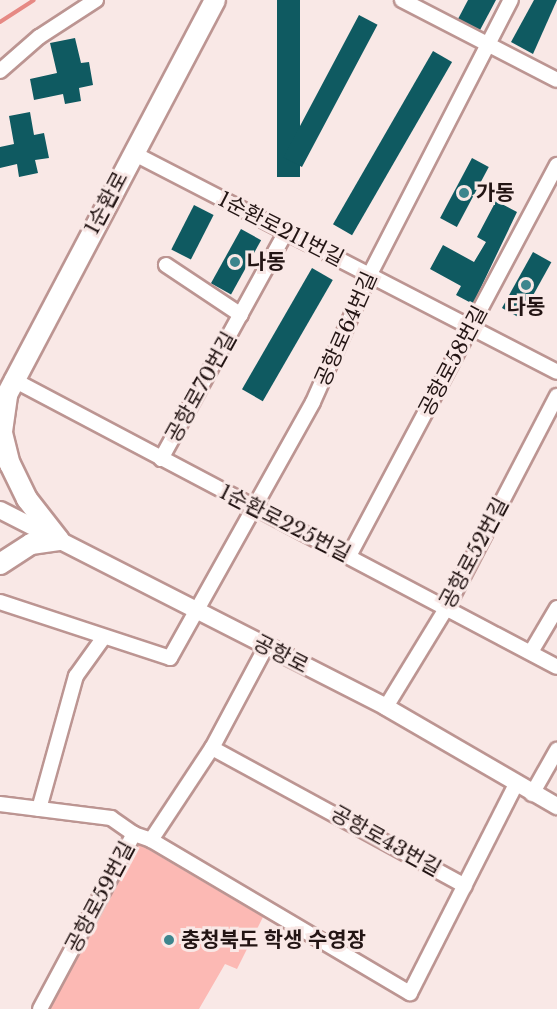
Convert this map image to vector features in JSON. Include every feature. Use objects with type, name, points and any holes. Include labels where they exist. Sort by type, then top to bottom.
[{"type":"main road","name":"1순환로","points":[[0,408],[7,385],[215,0]]},
{"type":"main road","points":[[0,564],[22,547],[59,540],[27,499],[10,464],[2,417],[7,385]]},
{"type":"street","points":[[0,71],[39,37],[96,0]]},
{"type":"street","name":"공항로64번길","points":[[194,609],[256,508],[313,402],[370,274],[511,0]]},
{"type":"street","points":[[406,1],[557,80]]},
{"type":"street","name":"1순환로211번길","points":[[133,153],[557,372]]},
{"type":"street","name":"공항로58번길","points":[[349,556],[557,165]]},
{"type":"street","name":"공항로70번길","points":[[161,459],[286,232]]},
{"type":"street","name":"공항로70번길","points":[[166,265],[241,315]]},
{"type":"street","name":"1순환로225번길","points":[[7,385],[161,459],[447,607],[557,667]]},
{"type":"street","name":"공항로52번길","points":[[386,708],[447,607],[557,396]]},
{"type":"street","name":"공항로","points":[[0,510],[386,708],[532,794],[557,806]]},
{"type":"street","points":[[0,602],[170,658],[194,609]]},
{"type":"street","points":[[531,652],[557,608]]},
{"type":"street","points":[[39,809],[76,676],[104,637]]},
{"type":"street","name":"공항로59번길","points":[[40,1009],[134,834],[151,840],[212,748],[266,647]]},
{"type":"street","name":"공항로43번길","points":[[212,748],[307,797],[465,886]]},
{"type":"street","points":[[532,794],[557,750]]},
{"type":"street","name":"공항로43번길","points":[[151,840],[410,993],[516,784]]},
{"type":"street","points":[[0,804],[111,818],[134,834]]},
{"type":"shaded area","name":"충청북도 학생 수영장","points":[[139,844],[263,917],[237,969],[225,964],[199,1009],[50,1009]]},
{"type":"building","points":[[277,0],[300,0],[300,177],[277,177]]},
{"type":"building","points":[[468,0],[496,0],[480,30],[458,19]]},
{"type":"building","points":[[534,0],[557,0],[533,54],[511,42]]},
{"type":"building","points":[[359,15],[378,25],[302,167],[283,157]]},
{"type":"building","points":[[75,38],[81,63],[89,62],[93,85],[79,88],[81,101],[65,104],[63,94],[34,100],[30,79],[57,73],[50,43]]},
{"type":"building","points":[[433,51],[452,62],[352,235],[333,224]]},
{"type":"building","points":[[30,112],[34,135],[44,133],[49,158],[35,160],[38,173],[19,177],[17,164],[0,168],[0,147],[14,144],[9,116]]},
{"type":"building","name":"가동","points":[[472,158],[489,167],[457,227],[440,218]]},
{"type":"building","points":[[496,201],[517,212],[473,304],[456,295],[461,286],[430,269],[443,245],[474,262],[486,242],[477,237]]},
{"type":"building","points":[[194,205],[214,215],[191,260],[171,250]]},
{"type":"building","name":"나동","points":[[241,229],[261,240],[231,294],[211,283]]},
{"type":"building","name":"다동","points":[[533,252],[551,262],[520,318],[502,308]]},
{"type":"building","points":[[312,268],[333,280],[263,401],[242,389]]},
{"type":"waterway","points":[[0,22],[34,0]]},
{"type":"place","name":"가동","points":[[464,193]]},
{"type":"place","name":"나동","points":[[235,262]]},
{"type":"place","name":"다동","points":[[526,285]]},
{"type":"place","name":"충청북도 학생 수영장","points":[[169,940]]}]
